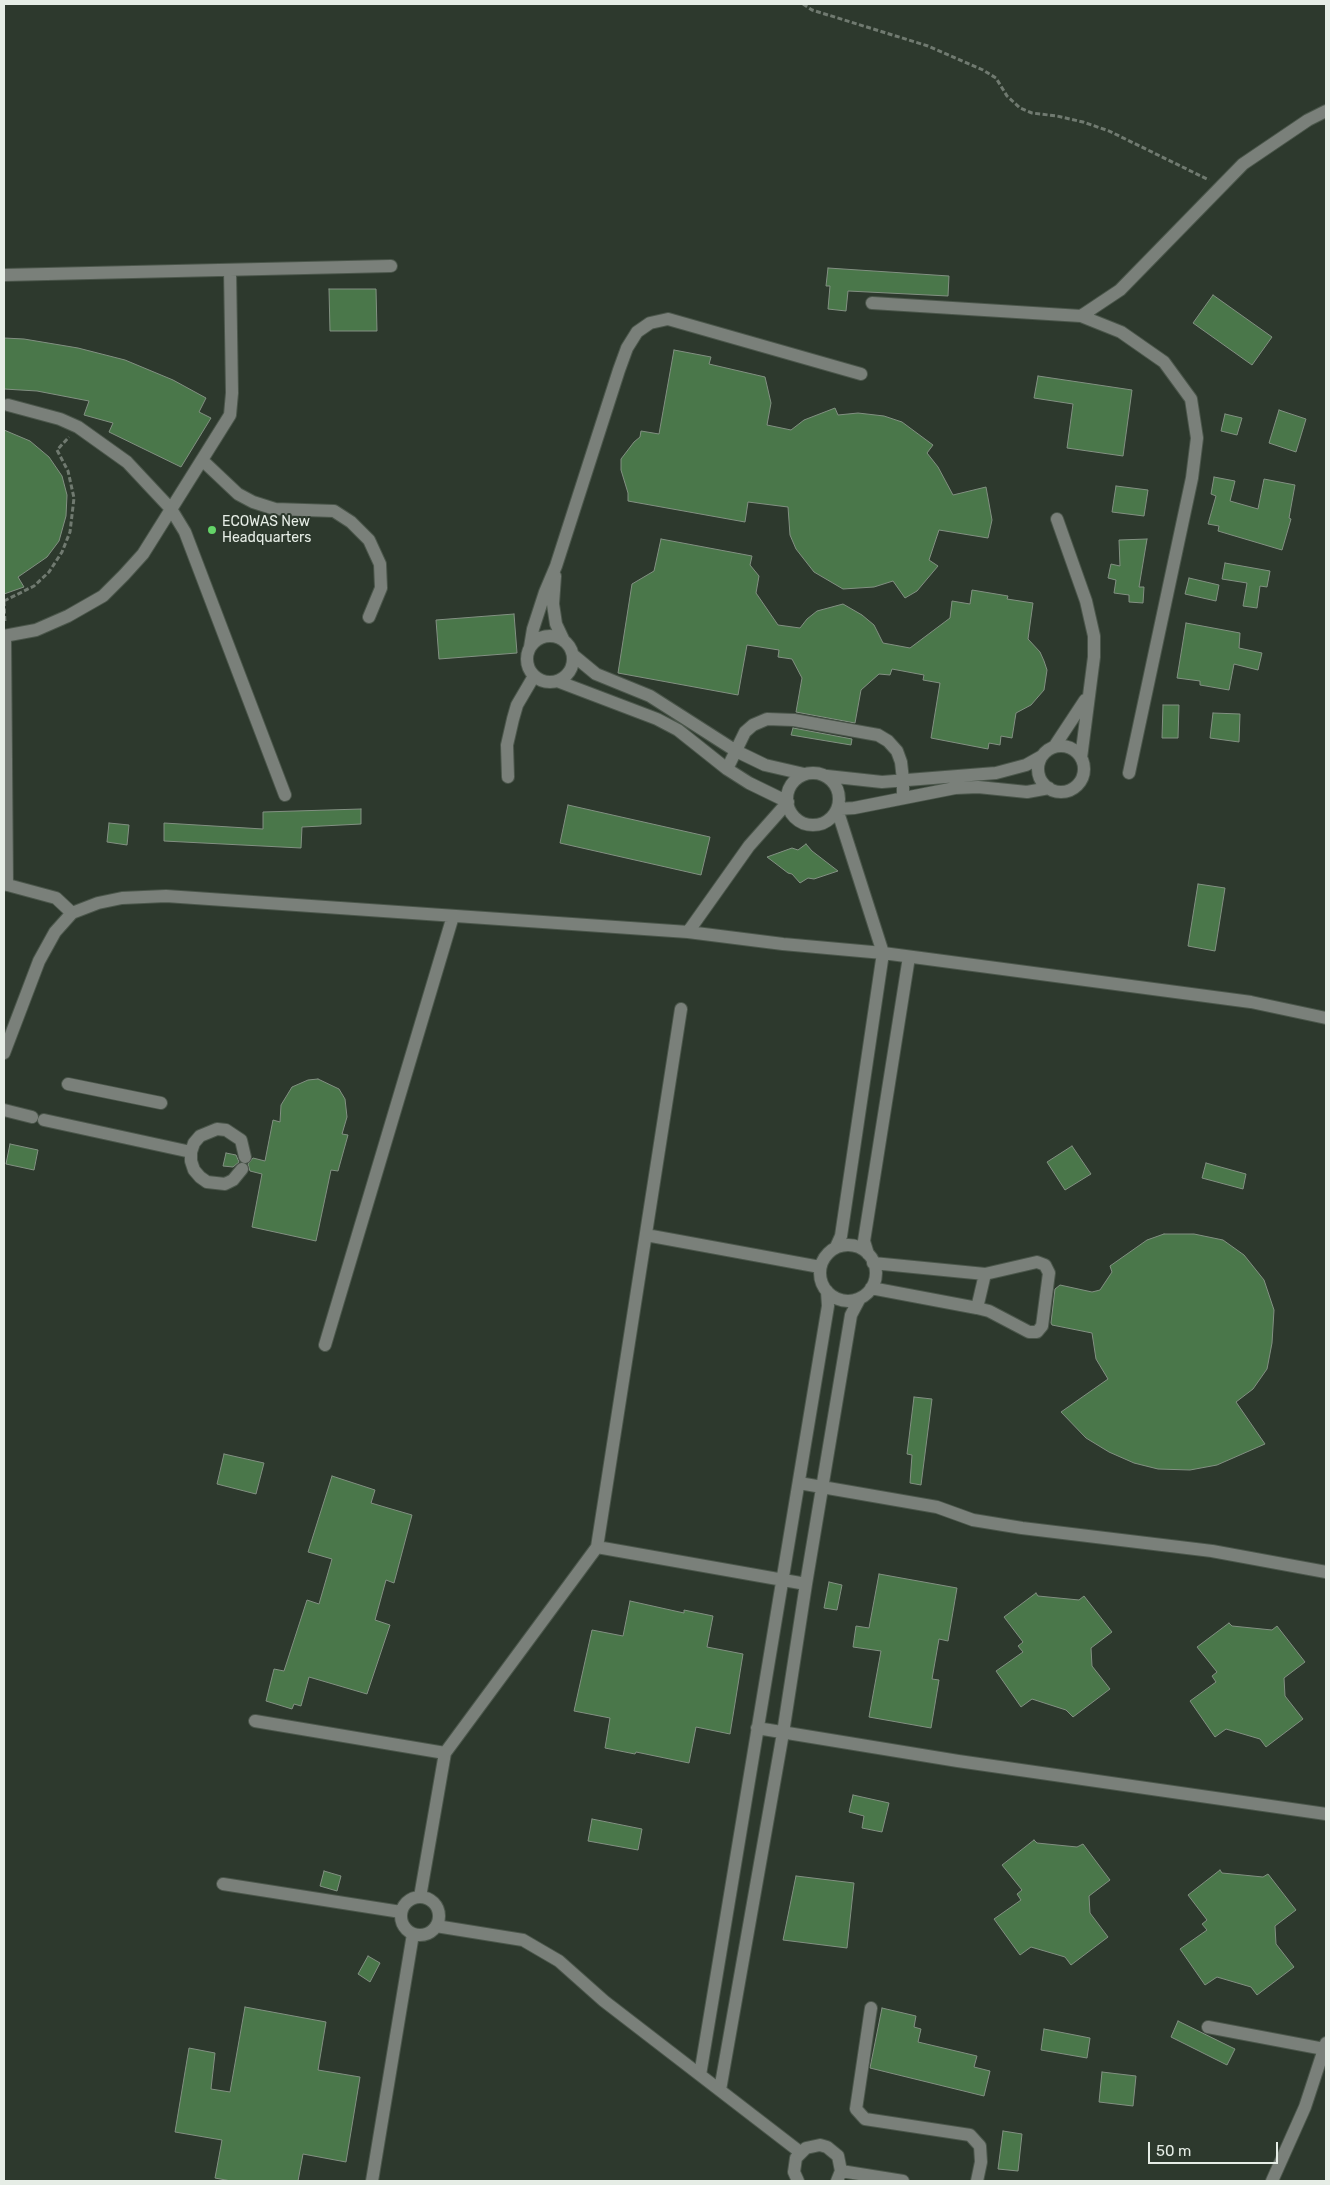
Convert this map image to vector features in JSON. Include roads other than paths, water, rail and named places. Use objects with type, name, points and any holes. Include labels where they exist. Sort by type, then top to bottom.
[{"type":"street","points":[[1081,316],[1120,290],[1243,164],[1308,120],[1326,111]]},
{"type":"street","points":[[4,275],[391,266]]},
{"type":"street","points":[[72,912],[56,898],[5,885],[5,633],[36,630],[68,616],[103,596],[143,554],[230,415],[232,394],[230,270]]},
{"type":"street","points":[[872,303],[1081,316],[1121,332],[1164,362],[1191,399],[1197,438],[1192,478],[1129,773]]},
{"type":"street","points":[[861,374],[668,319],[650,323],[637,332],[626,348],[556,566],[539,610],[527,662],[534,676],[541,681],[557,682],[657,719],[678,730],[727,769],[749,783],[788,802],[795,816],[810,824],[826,821],[837,809],[854,808],[955,788],[978,787],[1027,792],[1049,788]]},
{"type":"street","points":[[8,405],[78,427],[127,462],[171,509],[185,532],[285,795]]},
{"type":"street","points":[[202,460],[238,494],[252,502],[276,509],[334,511],[351,522],[369,540],[380,564],[381,588],[369,616]]},
{"type":"street","points":[[1042,756],[1038,770],[1044,784],[1049,788],[1064,792],[1077,786],[1084,773],[1081,758],[1094,657],[1094,636],[1086,601],[1057,518]]},
{"type":"street","points":[[556,566],[553,604],[556,624],[573,655],[596,674],[650,696],[736,751],[764,765],[804,774]]},
{"type":"street","points":[[530,647],[535,641],[550,635],[564,640]]},
{"type":"street","points":[[557,682],[563,679],[572,669],[573,655]]},
{"type":"street","points":[[508,777],[507,745],[513,719],[517,705],[534,676]]},
{"type":"street","points":[[688,932],[750,846],[788,802],[791,785],[804,774],[811,772],[870,782],[996,773],[1026,765],[1054,747],[1078,713],[1088,693]]},
{"type":"street","points":[[727,769],[745,732],[768,719],[779,718],[834,726],[878,735],[888,741],[897,751],[903,780],[902,798]]},
{"type":"street","points":[[1054,747],[1070,748],[1081,758]]},
{"type":"street","points":[[827,776],[833,781],[839,795],[837,809],[883,953],[841,1236],[836,1248]]},
{"type":"street","points":[[4,1053],[39,961],[55,932],[72,912],[98,903],[122,898],[166,896],[688,932],[783,944],[883,953],[1251,1002],[1326,1018]]},
{"type":"street","points":[[325,1345],[453,916]]},
{"type":"street","points":[[720,2090],[783,1733],[822,1487],[852,1315],[860,1298],[871,1288],[875,1278],[871,1258],[864,1241],[910,957]]},
{"type":"street","points":[[420,1896],[445,1753],[597,1547],[681,1009]]},
{"type":"street","points":[[68,1084],[160,1103]]},
{"type":"street","points":[[4,1110],[191,1152]]},
{"type":"street","points":[[242,1170],[233,1180],[225,1184],[207,1182],[194,1170],[191,1152],[194,1143],[200,1136],[216,1129],[226,1130],[241,1140],[246,1156]]},
{"type":"street","points":[[646,1235],[820,1267]]},
{"type":"street","points":[[860,1298],[842,1300],[827,1291],[822,1284],[820,1267],[829,1252],[836,1248],[853,1245],[871,1258],[985,1274],[1037,1262],[1045,1265],[1049,1273],[1042,1326],[1037,1332],[1029,1332],[989,1311],[871,1288]]},
{"type":"street","points":[[977,1308],[985,1274]]},
{"type":"street","points":[[700,2075],[757,1728],[800,1483],[828,1306],[827,1291]]},
{"type":"street","points":[[800,1483],[936,1507],[973,1520],[1002,1525],[1212,1551],[1326,1572]]},
{"type":"street","points":[[597,1547],[806,1584]]},
{"type":"street","points":[[256,1721],[445,1753]]},
{"type":"street","points":[[757,1728],[958,1761],[1326,1814]]},
{"type":"street","points":[[223,1884],[401,1912]]},
{"type":"street","points":[[420,1896],[432,1901],[436,1906],[438,1913],[436,1926],[426,1934],[413,1934],[403,1925],[401,1912],[407,1901],[420,1896]]},
{"type":"street","points":[[436,1926],[523,1940],[559,1961],[604,2001],[800,2152]]},
{"type":"street","points":[[372,2181],[413,1934]]},
{"type":"street","points":[[871,2008],[856,2109],[865,2119],[970,2135],[980,2146],[981,2162],[977,2181]]},
{"type":"street","points":[[1208,2027],[1325,2046],[1305,2106],[1272,2181]]},
{"type":"street","points":[[798,2181],[794,2172],[794,2165],[800,2152],[813,2145],[827,2147],[838,2156],[839,2176],[903,2181]]},
{"type":"place","name":"ECOWAS New Headquarters","points":[[212,530]]}]
